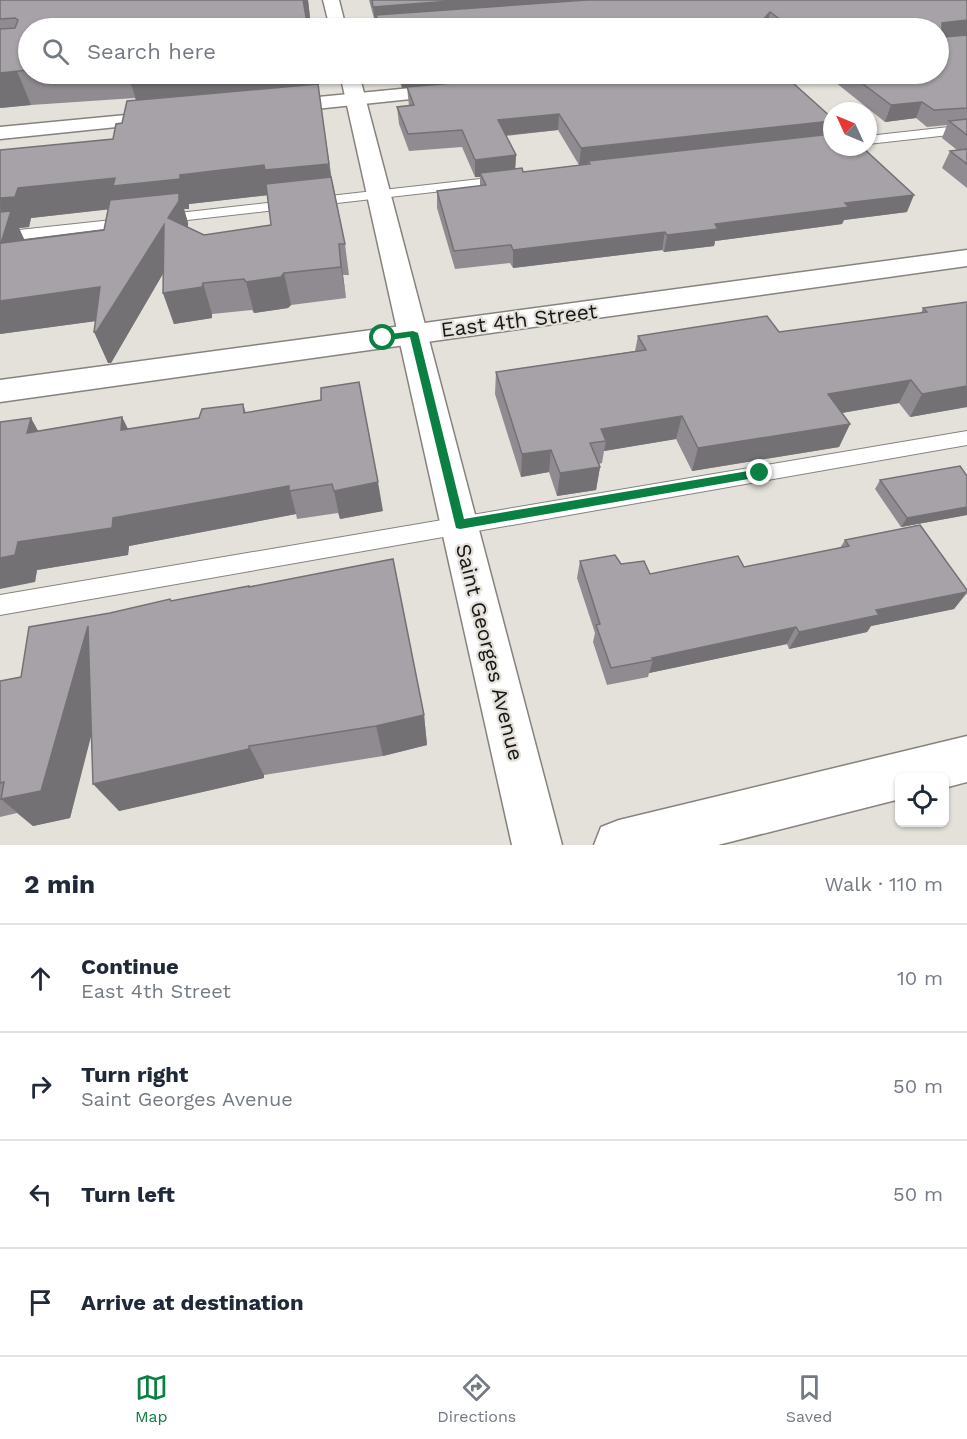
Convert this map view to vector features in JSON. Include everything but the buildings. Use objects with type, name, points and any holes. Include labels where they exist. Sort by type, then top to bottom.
[{"type":"street","points":[[331,0],[336,18]]},
{"type":"street","points":[[258,108],[352,86],[469,88]]},
{"type":"street","name":"Saint Georges Avenue","points":[[352,86],[537,845]]},
{"type":"street","points":[[0,133],[188,115]]},
{"type":"street","name":"East 4th Street","points":[[0,391],[967,258]]},
{"type":"street","points":[[619,845],[967,759]]},
{"type":"lane","points":[[877,139],[967,129]]},
{"type":"lane","points":[[0,237],[525,178]]},
{"type":"lane","points":[[0,604],[967,438]]},
{"type":"route","points":[[383,338],[413,333],[460,525],[760,473]]}]
